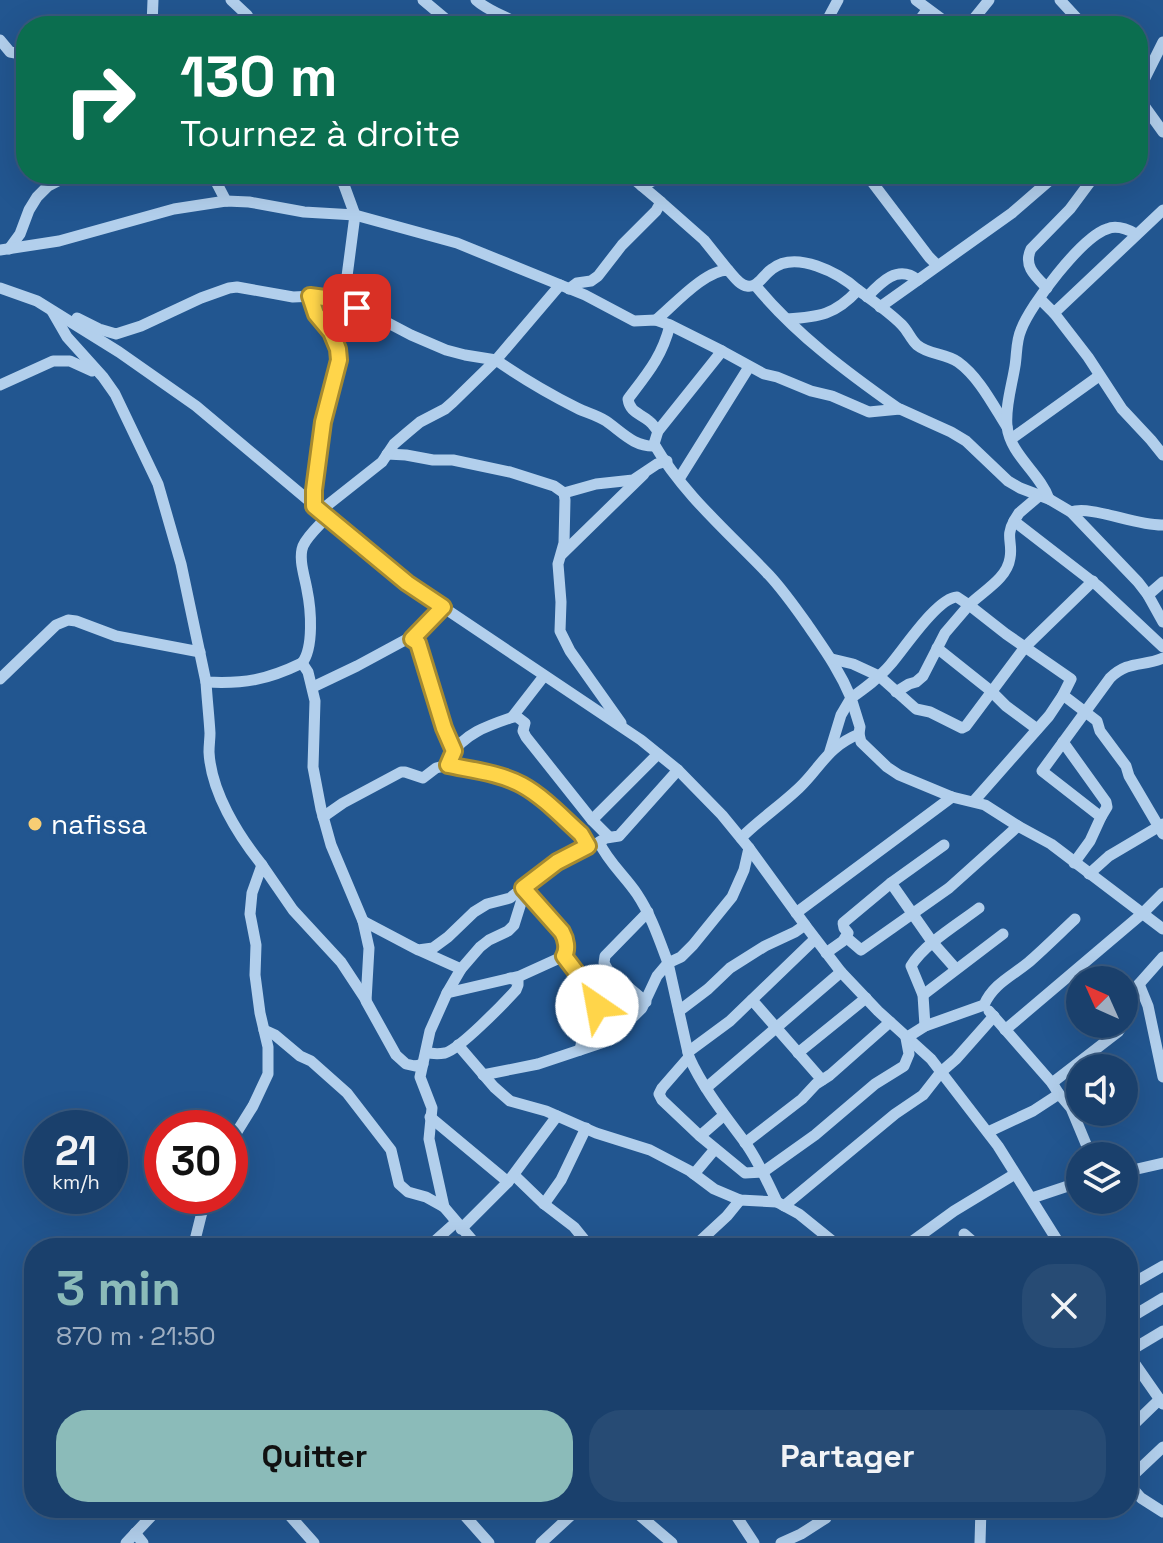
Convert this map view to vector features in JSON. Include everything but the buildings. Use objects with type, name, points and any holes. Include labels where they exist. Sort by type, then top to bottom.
[{"type":"street","points":[[231,0],[248,16]]},
{"type":"street","points":[[423,0],[442,16]]},
{"type":"street","points":[[476,0],[505,16]]},
{"type":"street","points":[[916,0],[936,16]]},
{"type":"street","points":[[976,16],[989,0]]},
{"type":"street","points":[[1060,0],[1075,16]]},
{"type":"street","points":[[922,16],[927,10]]},
{"type":"street","points":[[0,40],[10,52],[16,53]]},
{"type":"street","points":[[1148,70],[1163,42]]},
{"type":"street","points":[[1148,118],[1163,132]]},
{"type":"street","points":[[4,250],[20,234],[37,197],[52,184]]},
{"type":"street","points":[[217,184],[226,201]]},
{"type":"street","points":[[344,184],[355,215],[346,304]]},
{"type":"street","points":[[641,184],[704,240],[741,283],[755,285],[782,263],[809,263],[834,273],[863,293],[906,329],[916,345],[959,363],[979,384],[1017,451],[1040,480],[1044,498]]},
{"type":"street","points":[[874,184],[937,265]]},
{"type":"street","points":[[880,307],[1012,213],[1045,184]]},
{"type":"street","points":[[1089,184],[1070,209],[1031,249],[1028,254],[1029,268],[1054,313],[1122,409],[1163,455]]},
{"type":"street","points":[[4,250],[59,241],[174,209],[226,201],[304,212],[355,215],[457,243],[585,295],[634,321],[656,320],[670,325],[749,367],[869,412],[900,409]]},
{"type":"street","points":[[206,682],[250,682],[282,673],[302,663],[310,640],[302,548],[320,511],[382,462],[394,444],[420,422],[453,402],[565,287],[591,281],[598,276],[661,202]]},
{"type":"street","points":[[1054,313],[1163,210]]},
{"type":"street","points":[[1009,433],[1019,334],[1043,293],[1075,253],[1095,234],[1111,227],[1136,234]]},
{"type":"street","points":[[656,320],[681,296],[715,272],[728,270]]},
{"type":"street","points":[[787,319],[826,315],[893,274],[909,274],[918,280]]},
{"type":"street","points":[[3,289],[14,285],[22,287],[99,329],[116,334],[229,288],[325,298],[346,304],[446,350],[496,360],[580,410],[605,420],[633,441],[655,446]]},
{"type":"street","points":[[755,285],[787,319],[869,387],[900,409],[966,441],[1008,481],[1071,512],[1138,582],[1163,622]]},
{"type":"street","points":[[3,289],[37,301],[119,352],[196,406],[407,583],[626,730],[678,770],[745,843],[841,972],[931,1059],[988,1132],[1056,1238]]},
{"type":"street","points":[[310,296],[316,314],[331,332],[339,360],[323,422],[314,490],[320,511]]},
{"type":"street","points":[[52,311],[67,337],[115,394],[158,484],[181,564],[206,682],[209,754],[224,806],[245,843],[293,910],[341,962],[396,1055],[406,1064],[415,1066],[425,1058],[448,1052],[458,1045],[516,990],[518,981],[510,978]]},
{"type":"street","points":[[658,431],[649,420],[632,410],[628,399],[659,357],[670,325]]},
{"type":"street","points":[[722,351],[658,431],[655,446],[727,534],[791,600],[832,659],[851,698],[861,742],[899,775],[952,797],[985,805],[1051,844],[1163,929]]},
{"type":"street","points":[[0,385],[61,360],[82,365],[103,377]]},
{"type":"street","points":[[679,479],[749,367]]},
{"type":"street","points":[[1009,433],[1099,376]]},
{"type":"street","points":[[387,454],[471,462],[543,481],[561,489],[564,493],[564,543],[559,557],[560,631],[570,651],[626,730]]},
{"type":"street","points":[[559,557],[644,474],[667,461]]},
{"type":"street","points":[[564,493],[596,484],[633,480],[644,474]]},
{"type":"street","points":[[896,692],[919,680],[945,633],[969,605],[1003,575],[1010,560],[1009,528],[1019,513],[1044,498]]},
{"type":"street","points":[[1071,512],[1084,509],[1132,522],[1163,525]]},
{"type":"street","points":[[1014,521],[1093,581],[1163,647]]},
{"type":"street","points":[[832,659],[853,664],[879,676],[916,709],[930,712],[962,728],[1025,647],[1093,581]]},
{"type":"street","points":[[1148,595],[1163,582]]},
{"type":"street","points":[[830,751],[841,715],[851,698],[889,667],[914,633],[948,599],[957,597],[1071,679],[1037,729],[974,801]]},
{"type":"street","points":[[412,639],[443,607]]},
{"type":"street","points":[[0,679],[56,625],[68,620],[116,636],[200,652]]},
{"type":"street","points":[[313,687],[412,639],[418,643],[454,751]]},
{"type":"street","points":[[937,648],[1037,729]]},
{"type":"street","points":[[1101,817],[1042,771],[1107,680],[1121,669],[1163,658]]},
{"type":"street","points":[[302,663],[308,672],[315,701],[313,767],[323,817],[331,845],[363,921],[369,948],[366,1001]]},
{"type":"street","points":[[448,765],[454,751],[472,734],[513,716],[544,676]]},
{"type":"street","points":[[1063,695],[1097,721],[1100,731],[1126,766],[1129,776],[1162,828],[1109,856],[1089,874]]},
{"type":"street","points":[[513,716],[525,723],[523,731],[526,737],[592,820],[604,852],[648,912],[668,963],[695,1071],[723,1116],[745,1143],[781,1204]]},
{"type":"street","points":[[483,1075],[538,1064],[610,1040],[642,1008],[657,976],[668,963],[681,957],[693,945],[732,897],[744,870],[745,843],[759,820],[799,788],[830,751],[859,734]]},
{"type":"street","points":[[1063,742],[1107,807],[1090,841],[1074,863]]},
{"type":"street","points":[[592,820],[658,754]]},
{"type":"street","points":[[323,817],[401,772],[423,778],[436,768],[448,765],[507,778],[520,784],[581,834],[599,842]]},
{"type":"street","points":[[418,950],[433,948],[474,912],[487,904],[510,898],[557,862],[619,836],[678,770]]},
{"type":"street","points":[[796,913],[952,797]]},
{"type":"street","points":[[944,845],[843,923],[852,944],[861,950],[949,888],[1018,826]]},
{"type":"street","points":[[248,1114],[268,1074],[268,1047],[255,975],[256,945],[250,914],[252,893],[262,865]]},
{"type":"street","points":[[891,883],[933,943],[956,969]]},
{"type":"street","points":[[447,993],[520,976],[564,956],[566,951],[562,932],[524,889]]},
{"type":"street","points":[[469,1238],[444,1207],[429,1139],[432,1108],[420,1077],[430,1031],[447,993],[461,969],[480,947],[512,929],[524,889]]},
{"type":"street","points":[[1005,1030],[1163,893]]},
{"type":"street","points":[[925,1026],[923,995],[911,966],[933,943],[979,908]]},
{"type":"street","points":[[646,1002],[608,970],[604,963],[605,956],[648,912]]},
{"type":"street","points":[[906,1038],[925,1026],[984,1005],[989,994],[1005,978],[1026,964],[1075,919]]},
{"type":"street","points":[[363,921],[461,969]]},
{"type":"street","points":[[679,1011],[730,968],[805,925]]},
{"type":"street","points":[[923,995],[1003,934]]},
{"type":"street","points":[[826,953],[847,938]]},
{"type":"street","points":[[815,939],[730,1021],[689,1054],[662,1088],[659,1094],[662,1100],[745,1173],[763,1172],[815,1135],[875,1084],[904,1066],[909,1054],[906,1038]]},
{"type":"street","points":[[564,956],[598,1001],[585,1026],[580,1050]]},
{"type":"street","points":[[1163,957],[1139,984],[1148,1006],[1163,1077]]},
{"type":"street","points":[[706,1088],[841,972]]},
{"type":"street","points":[[798,1053],[866,998]]},
{"type":"street","points":[[752,1000],[822,1080]]},
{"type":"street","points":[[984,1005],[1071,1108],[1085,1142]]},
{"type":"street","points":[[781,1204],[923,1095],[994,1016]]},
{"type":"street","points":[[745,1143],[802,1099],[890,1022]]},
{"type":"street","points":[[264,1030],[311,1061],[354,1101],[391,1150],[399,1184],[408,1192],[444,1207]]},
{"type":"street","points":[[988,1132],[1033,1111],[1111,1038]]},
{"type":"street","points":[[458,1045],[510,1101],[650,1150],[694,1174],[714,1189],[740,1200],[781,1204],[829,1238]]},
{"type":"street","points":[[441,1238],[511,1179],[557,1116]]},
{"type":"street","points":[[700,1136],[723,1116]]},
{"type":"street","points":[[430,1117],[574,1227],[583,1238]]},
{"type":"street","points":[[544,1204],[561,1180],[586,1128]]},
{"type":"street","points":[[694,1174],[715,1149]]},
{"type":"street","points":[[1138,1169],[1163,1163]]},
{"type":"street","points":[[917,1238],[1015,1174]]},
{"type":"street","points":[[1032,1198],[1066,1187]]},
{"type":"street","points":[[706,1238],[740,1200]]},
{"type":"street","points":[[196,1238],[202,1214]]},
{"type":"street","points":[[964,1234],[969,1238]]},
{"type":"street","points":[[1138,1280],[1163,1266]]},
{"type":"street","points":[[1138,1313],[1163,1298]]},
{"type":"street","points":[[1138,1347],[1163,1331]]},
{"type":"street","points":[[1138,1369],[1162,1401],[1138,1421]]},
{"type":"street","points":[[1138,1471],[1163,1447]]},
{"type":"street","points":[[1138,1494],[1163,1512]]},
{"type":"street","points":[[126,1543],[139,1538],[152,1518]]},
{"type":"street","points":[[292,1518],[314,1543]]},
{"type":"street","points":[[467,1518],[489,1543]]},
{"type":"street","points":[[541,1543],[568,1518]]},
{"type":"street","points":[[643,1518],[672,1543]]},
{"type":"street","points":[[738,1518],[754,1543]]},
{"type":"street","points":[[781,1543],[826,1518]]},
{"type":"street","points":[[980,1543],[981,1518]]},
{"type":"place","name":"nafissa","points":[[35,824]]},
{"type":"route","points":[[357,308],[310,296],[316,314],[331,332],[339,360],[323,422],[314,506],[407,583],[443,607],[412,639],[418,643],[454,751],[448,765],[507,778],[520,784],[539,797],[585,840],[588,846],[557,862],[523,888],[562,932],[566,951],[564,956],[598,1001],[597,1006]]}]
